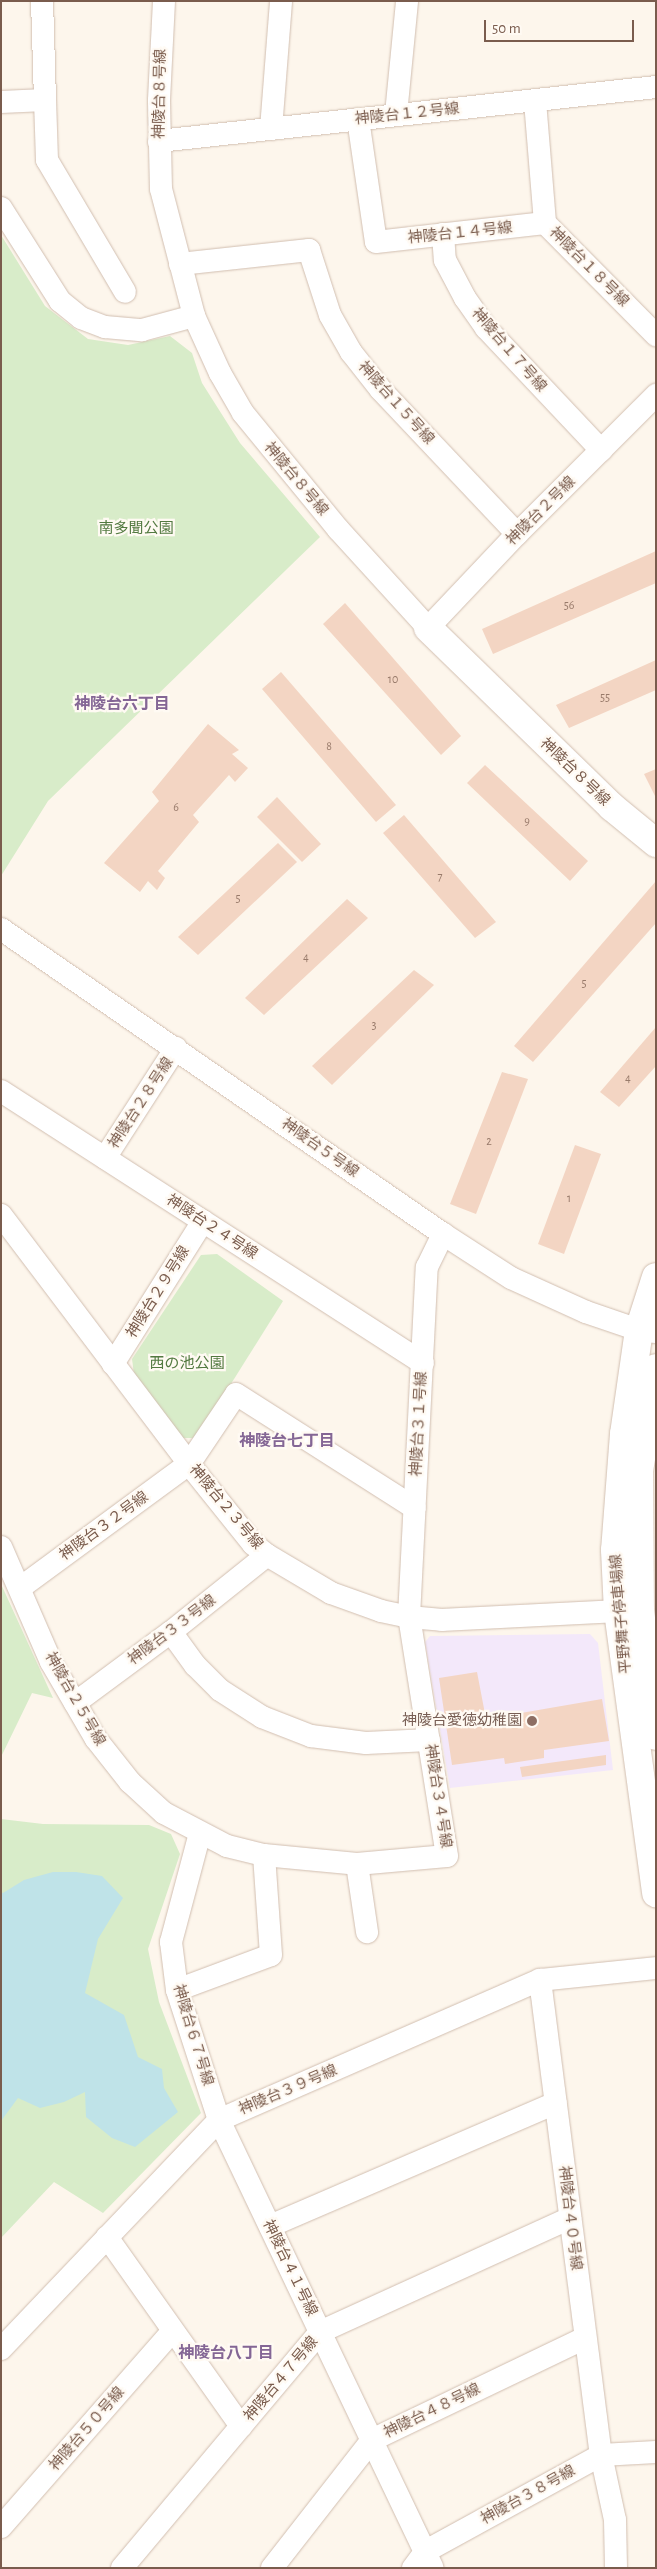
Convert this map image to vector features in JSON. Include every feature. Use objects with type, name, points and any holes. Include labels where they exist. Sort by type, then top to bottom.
[{"type":"main road","name":"神陵台８号線","points":[[428,628],[612,807],[656,843]]},
{"type":"main road","name":"平野舞子停車場線","points":[[656,1277],[648,1331],[623,1443],[615,1550],[638,1610],[656,1736]]},
{"type":"main road","name":"平野舞子停車場線","points":[[656,1368],[639,1471],[638,1610],[656,1894]]},
{"type":"street","points":[[42,1],[47,160],[125,292]]},
{"type":"street","name":"神陵台８号線","points":[[164,1],[159,142],[161,190],[194,316],[220,373],[243,413],[338,529],[428,628]]},
{"type":"street","points":[[271,129],[281,1]]},
{"type":"street","points":[[396,114],[408,1]]},
{"type":"street","name":"神陵台１２号線","points":[[159,142],[396,114],[656,87]]},
{"type":"street","points":[[1,101],[45,100]]},
{"type":"street","name":"神陵台１８号線","points":[[535,101],[545,223],[656,335]]},
{"type":"street","name":"神陵台１４号線","points":[[358,119],[376,242],[545,223]]},
{"type":"street","points":[[1,208],[60,301],[80,318],[106,327],[142,330],[194,316]]},
{"type":"street","name":"神陵台１７号線","points":[[443,234],[446,260],[465,298],[486,328],[601,450]]},
{"type":"street","name":"神陵台１５号線","points":[[180,264],[309,250],[330,315],[351,352],[381,390],[517,534]]},
{"type":"street","name":"神陵台２号線","points":[[428,628],[517,534],[656,395]]},
{"type":"street","name":"神陵台５号線","points":[[1,929],[443,1234],[511,1278],[586,1312],[648,1331]]},
{"type":"street","name":"神陵台２８号線","points":[[105,1158],[176,1048]]},
{"type":"street","name":"神陵台２４号線","points":[[1,1091],[422,1363]]},
{"type":"street","name":"神陵台２３号線","points":[[1,1215],[189,1464],[253,1544],[267,1555],[332,1593],[381,1610],[409,1617],[442,1620],[638,1610]]},
{"type":"street","name":"神陵台２９号線","points":[[113,1364],[203,1221]]},
{"type":"street","name":"神陵台３１号線","points":[[409,1617],[428,1268],[443,1234]]},
{"type":"street","name":"神陵台３２号線","points":[[20,1588],[189,1464],[236,1394],[415,1508]]},
{"type":"street","name":"神陵台２５号線","points":[[1,1547],[51,1662],[96,1739],[130,1782],[164,1813],[227,1846],[264,1855],[357,1864],[447,1856]]},
{"type":"street","name":"神陵台３３号線","points":[[75,1703],[171,1632],[267,1555]]},
{"type":"street","name":"神陵台３４号線","points":[[409,1617],[447,1856]]},
{"type":"street","points":[[171,1632],[195,1665],[220,1690],[262,1717],[310,1736],[366,1743],[429,1740]]},
{"type":"street","name":"神陵台６７号線","points":[[200,1832],[171,1942],[177,1990],[219,2120]]},
{"type":"street","points":[[177,1990],[271,1955],[264,1855]]},
{"type":"street","points":[[357,1864],[367,1932]]},
{"type":"street","name":"神陵台３９号線","points":[[1,2349],[219,2120],[540,1980],[656,1968]]},
{"type":"street","name":"神陵台４０号線","points":[[540,1980],[601,2455],[615,2520],[616,2568]]},
{"type":"street","points":[[270,2226],[556,2103]]},
{"type":"street","name":"神陵台４１号線","points":[[219,2120],[372,2440],[424,2562]]},
{"type":"street","name":"神陵台４７号線","points":[[122,2568],[320,2332],[570,2218]]},
{"type":"street","points":[[107,2237],[172,2332],[241,2426]]},
{"type":"street","name":"神陵台５０号線","points":[[1,2527],[172,2332]]},
{"type":"street","name":"神陵台４８号線","points":[[272,2568],[372,2440],[586,2338]]},
{"type":"street","name":"神陵台３８号線","points":[[424,2562],[601,2455],[656,2452]]},
{"type":"shaded area","points":[[590,1634],[598,1643],[613,1770],[450,1788],[425,1642],[430,1636]]},
{"type":"green space","name":"南多聞公園","points":[[1,235],[45,306],[88,339],[128,345],[170,336],[192,353],[202,383],[240,443],[320,537],[48,801],[1,876]]},
{"type":"green space","name":"西の池公園","points":[[217,1254],[283,1301],[197,1438],[182,1438],[134,1374],[132,1359],[201,1255]]},
{"type":"green space","points":[[1,1584],[53,1698],[32,1693],[1,1757]]},
{"type":"green space","points":[[1,1819],[43,1824],[149,1825],[171,1834],[180,1854],[148,1949],[159,2002],[201,2113],[103,2213],[54,2182],[1,2238]]},
{"type":"water","points":[[53,1872],[76,1872],[102,1876],[123,1898],[98,1939],[85,1993],[124,2015],[138,2057],[162,2069],[164,2088],[178,2112],[135,2147],[112,2138],[86,2117],[85,2092],[64,2102],[40,2108],[18,2098],[1,2121],[1,1892],[3,1893],[24,1880]]},
{"type":"building","points":[[656,551],[656,583],[493,654],[482,629]]},
{"type":"building","points":[[345,603],[461,736],[441,755],[323,624]]},
{"type":"building","points":[[656,660],[656,690],[569,728],[556,705]]},
{"type":"building","points":[[281,672],[396,805],[376,822],[262,689]]},
{"type":"building","points":[[208,724],[239,750],[232,754],[248,768],[235,782],[229,775],[193,815],[199,822],[158,871],[165,878],[157,890],[148,881],[140,892],[104,863],[159,801],[152,792]]},
{"type":"building","points":[[485,765],[588,861],[570,881],[467,783]]},
{"type":"building","points":[[656,769],[656,798],[644,774]]},
{"type":"building","points":[[277,797],[321,844],[302,862],[257,817]]},
{"type":"building","points":[[404,815],[496,922],[475,938],[383,833]]},
{"type":"building","points":[[278,843],[297,862],[198,955],[178,937]]},
{"type":"building","points":[[656,881],[656,923],[533,1062],[514,1046]]},
{"type":"building","points":[[347,899],[368,918],[264,1015],[245,998]]},
{"type":"building","points":[[414,970],[434,985],[332,1085],[312,1066]]},
{"type":"building","points":[[656,1027],[656,1066],[619,1107],[600,1092]]},
{"type":"building","points":[[502,1072],[528,1079],[476,1214],[450,1204]]},
{"type":"building","points":[[575,1145],[601,1154],[564,1254],[538,1244]]},
{"type":"building","points":[[477,1672],[486,1719],[602,1699],[609,1741],[544,1750],[544,1758],[505,1764],[504,1758],[452,1765],[439,1678]]},
{"type":"building","points":[[606,1755],[606,1765],[522,1777],[520,1767]]},
{"type":"place","name":"神陵台愛徳幼稚園","points":[[532,1721]]},
{"type":"district","name":"神陵台六丁目","points":[[122,704]]},
{"type":"district","name":"神陵台七丁目","points":[[287,1441]]},
{"type":"district","name":"神陵台八丁目","points":[[226,2353]]}]
